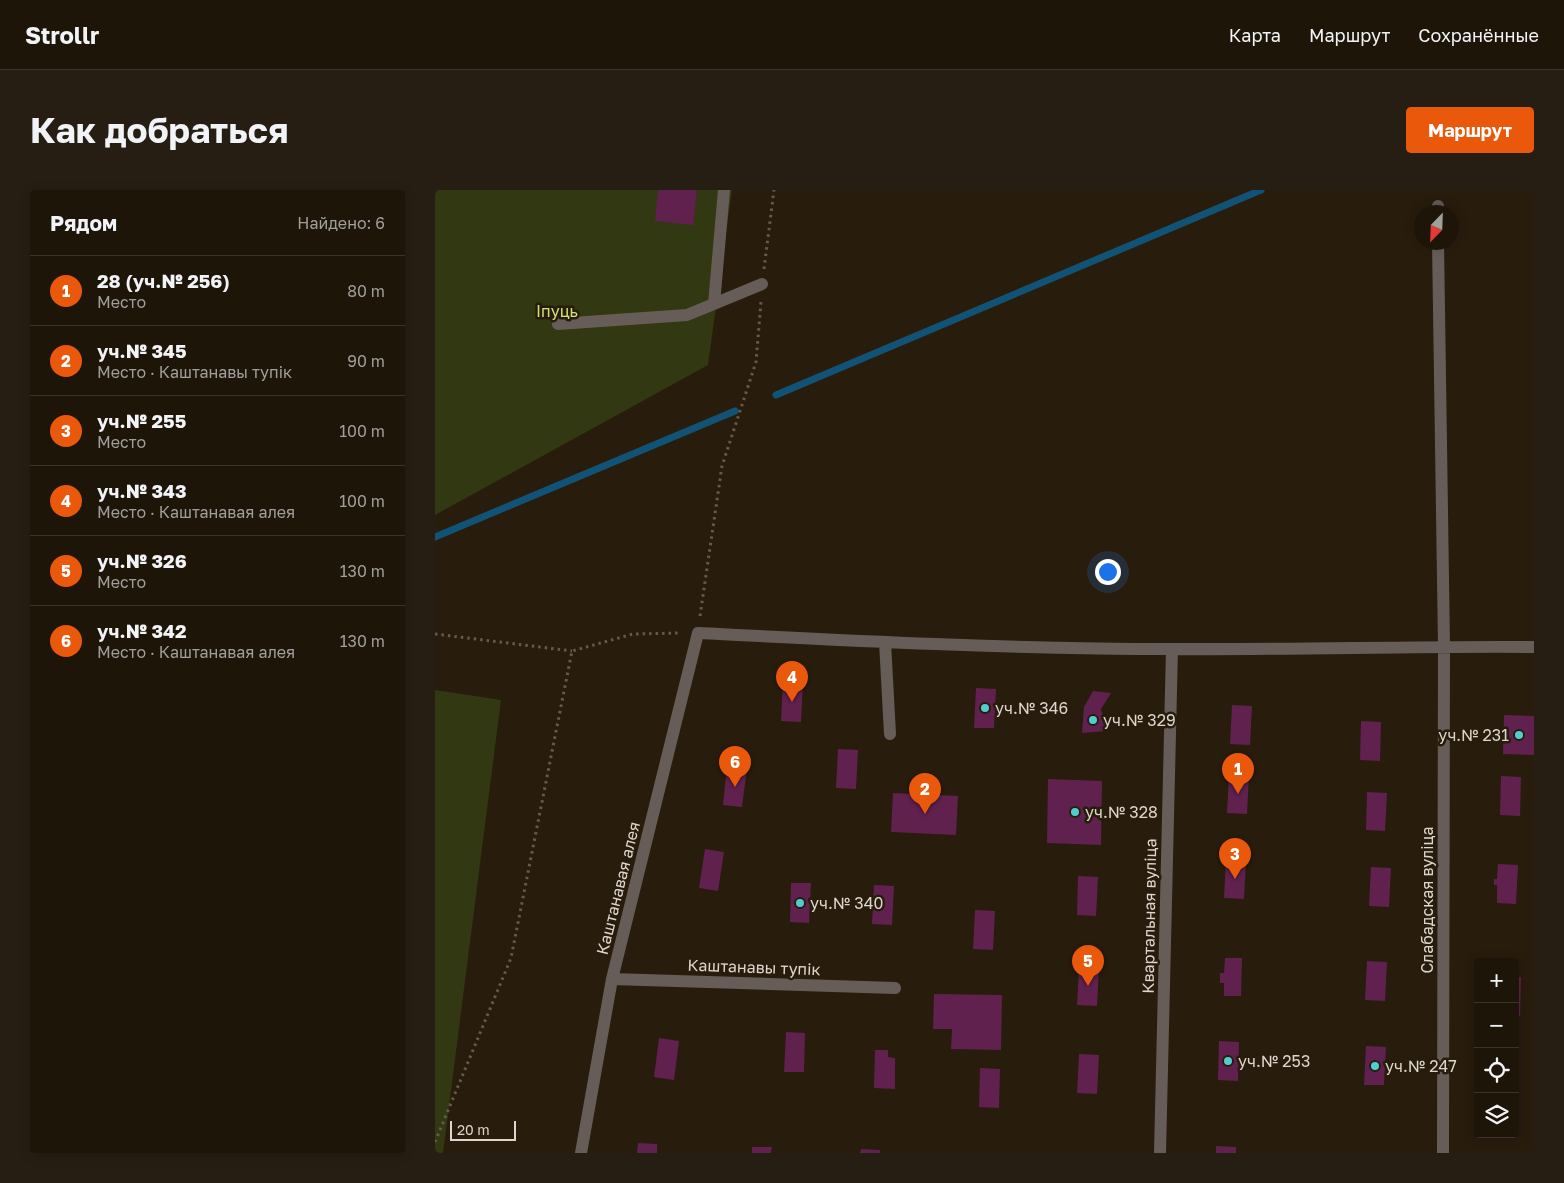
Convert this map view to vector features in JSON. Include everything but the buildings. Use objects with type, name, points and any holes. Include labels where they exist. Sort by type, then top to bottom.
[{"type":"street","points":[[714,304],[724,190]]},
{"type":"street","name":"Слабадская вуліца","points":[[1438,250],[1444,646],[1443,1153]]},
{"type":"street","points":[[558,324],[687,315],[762,284]]},
{"type":"street","points":[[698,632],[885,642],[1172,649],[1444,646],[1534,648]]},
{"type":"street","name":"Каштанавая алея","points":[[581,1153],[612,979],[698,632]]},
{"type":"street","points":[[885,642],[890,734]]},
{"type":"street","name":"Квартальная вуліца","points":[[1160,1153],[1172,649]]},
{"type":"street","name":"Каштанавы тупік","points":[[612,979],[895,988]]},
{"type":"path","points":[[435,634],[572,651],[633,634],[698,632],[722,466],[756,362],[762,284],[774,190]]},
{"type":"path","points":[[435,1142],[511,958],[572,651]]},
{"type":"green space","name":"Іпуць","points":[[435,190],[732,190],[708,365],[435,515]]},
{"type":"green space","points":[[435,690],[501,700],[443,1153],[435,1153]]},
{"type":"waterway","points":[[776,395],[1261,190]]},
{"type":"waterway","points":[[435,537],[735,411]]},
{"type":"place","name":"уч.№ 343","points":[[792,702]]},
{"type":"place","name":"уч.№ 346","points":[[985,708]]},
{"type":"place","name":"уч.№ 329","points":[[1093,720]]},
{"type":"place","name":"уч.№ 231","points":[[1519,735]]},
{"type":"place","name":"уч.№ 342","points":[[735,787]]},
{"type":"place","name":"28 (уч.№ 256)","points":[[1238,794]]},
{"type":"place","name":"уч.№ 328","points":[[1075,812]]},
{"type":"place","name":"уч.№ 345","points":[[925,814]]},
{"type":"place","name":"уч.№ 255","points":[[1235,879]]},
{"type":"place","name":"уч.№ 340","points":[[800,903]]},
{"type":"place","name":"уч.№ 326","points":[[1088,986]]},
{"type":"place","name":"уч.№ 253","points":[[1228,1061]]},
{"type":"place","name":"уч.№ 247","points":[[1375,1066]]}]
